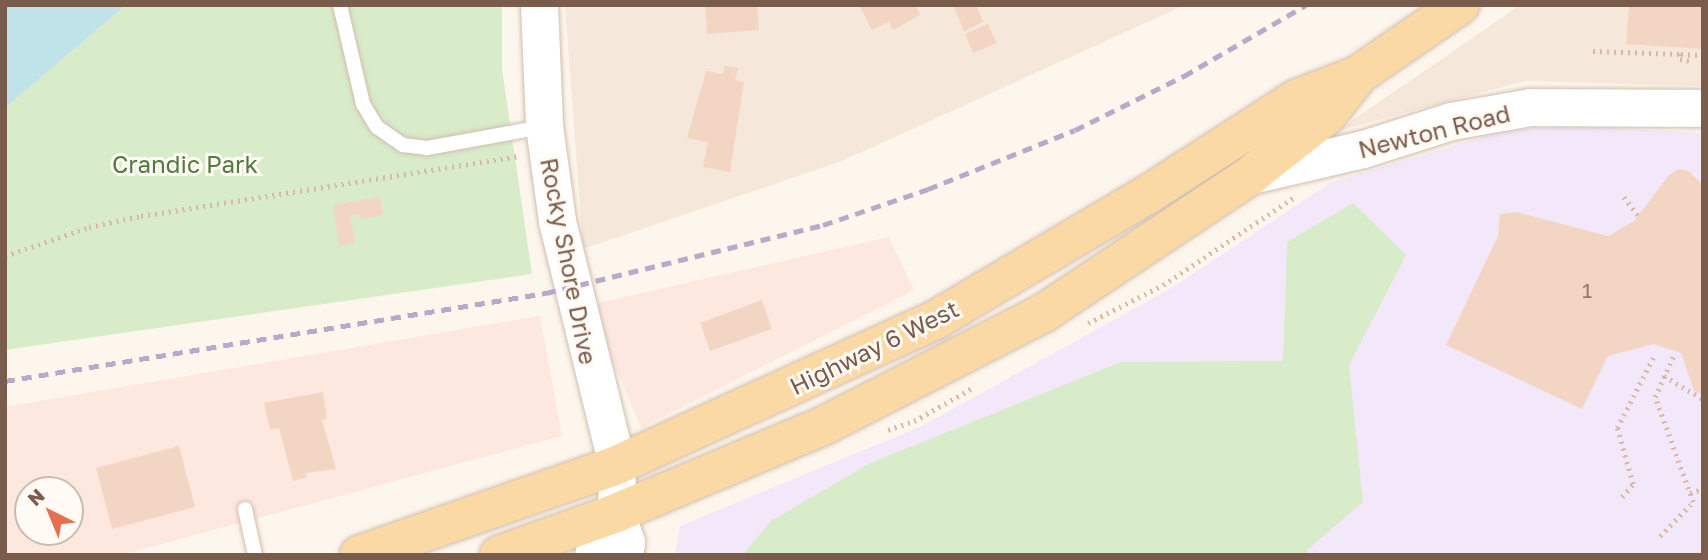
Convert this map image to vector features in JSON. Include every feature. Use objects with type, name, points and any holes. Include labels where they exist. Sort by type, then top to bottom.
[{"type":"main road","name":"Highway 6 West","points":[[359,555],[617,465],[937,319],[1147,195],[1296,99],[1358,75],[1460,5]]},
{"type":"main road","name":"Highway 6 West","points":[[499,555],[616,513],[825,425],[978,349],[1150,246],[1251,175],[1327,115],[1358,75]]},
{"type":"street","name":"Rocky Shore Drive","points":[[539,5],[536,141],[617,465],[616,513]]},
{"type":"street","name":"Newton Road","points":[[1251,175],[1363,149],[1451,121],[1530,107],[1703,108]]},
{"type":"street","points":[[593,555],[616,513]]},
{"type":"street","points":[[616,513],[626,542],[624,555]]},
{"type":"lane","points":[[340,5],[363,104],[377,127],[403,145],[426,148],[536,141]]},
{"type":"lane","points":[[245,509],[255,555]]},
{"type":"path","points":[[1593,51],[1703,55]]},
{"type":"path","points":[[1681,54],[1680,60],[1690,61]]},
{"type":"path","points":[[5,256],[89,228],[141,216],[536,141]]},
{"type":"path","points":[[1077,329],[1163,285],[1300,194]]},
{"type":"path","points":[[1624,197],[1638,215]]},
{"type":"path","points":[[1622,497],[1633,484],[1617,428],[1655,354]]},
{"type":"path","points":[[1660,536],[1693,502],[1655,397],[1672,357]]},
{"type":"path","points":[[1664,376],[1703,399]]},
{"type":"path","points":[[877,434],[914,421],[983,381]]},
{"type":"path","points":[[1690,493],[1703,489]]},
{"type":"shaded area","points":[[565,5],[1185,5],[842,161],[583,249]]},
{"type":"shaded area","points":[[1520,5],[1703,5],[1703,86],[1525,81],[1337,131]]},
{"type":"shaded area","points":[[1565,126],[1703,133],[1703,555],[675,555],[680,526],[922,426],[1168,290],[1332,182],[1500,132]]},
{"type":"shaded area","points":[[889,237],[914,290],[641,428],[589,305]]},
{"type":"shaded area","points":[[540,316],[562,436],[121,555],[5,555],[5,407]]},
{"type":"green space","name":"Crandic Park","points":[[126,5],[502,5],[502,69],[532,274],[5,350],[5,108]]},
{"type":"green space","points":[[1353,203],[1406,255],[1349,365],[1363,502],[1307,550],[1309,555],[743,555],[771,521],[870,463],[1121,362],[1283,361],[1287,242]]},
{"type":"water","points":[[5,5],[126,5],[5,108]]},
{"type":"building","points":[[705,5],[757,5],[759,30],[707,34]]},
{"type":"building","points":[[859,5],[915,5],[920,15],[893,30],[889,22],[872,30]]},
{"type":"building","points":[[953,5],[976,5],[983,22],[964,31]]},
{"type":"building","points":[[1629,5],[1703,5],[1703,49],[1626,44]]},
{"type":"building","points":[[988,24],[997,43],[973,53],[965,34]]},
{"type":"building","points":[[725,66],[738,68],[735,80],[744,82],[730,172],[703,167],[708,142],[687,138],[706,71],[723,74]]},
{"type":"building","points":[[1679,169],[1689,171],[1703,185],[1703,395],[1694,391],[1681,353],[1653,344],[1608,356],[1582,409],[1446,345],[1498,236],[1500,214],[1516,212],[1608,236],[1634,221],[1669,175]]},
{"type":"building","points":[[380,197],[383,215],[360,219],[360,214],[350,216],[355,243],[339,246],[333,205]]},
{"type":"building","points":[[762,300],[772,329],[710,351],[700,323]]},
{"type":"building","points":[[323,392],[327,419],[322,420],[336,469],[305,473],[307,477],[293,481],[279,428],[270,430],[264,403]]},
{"type":"building","points":[[179,446],[195,507],[112,529],[96,468]]},
{"type":"railway","points":[[5,381],[546,293],[823,225],[928,189],[1075,130],[1184,76],[1306,5]]}]
